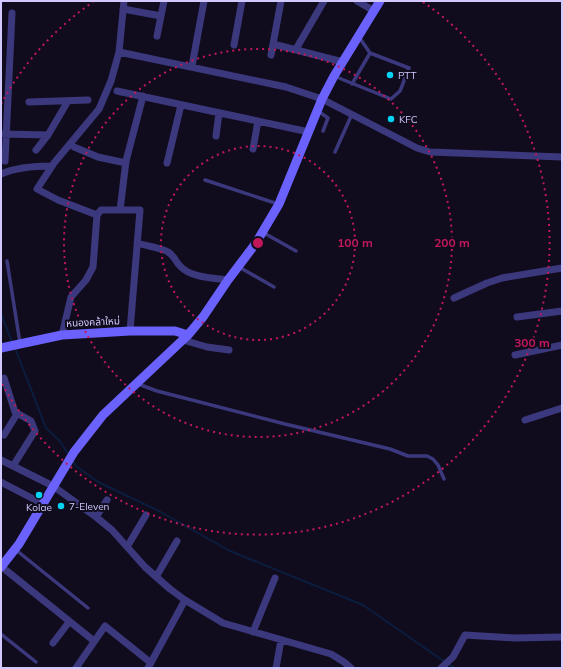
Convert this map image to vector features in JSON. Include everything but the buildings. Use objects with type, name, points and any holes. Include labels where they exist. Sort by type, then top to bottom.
[{"type":"main road","points":[[1,567],[15,549],[74,452],[103,415],[185,338],[203,318],[228,280],[256,243],[279,204],[322,99],[334,76],[380,1]]},
{"type":"main road","name":"หนองคล้าใหม่","points":[[5,347],[62,335],[130,331],[175,331],[185,338]]},
{"type":"street","points":[[157,36],[164,1]]},
{"type":"street","points":[[192,66],[204,1]]},
{"type":"street","points":[[234,45],[242,1]]},
{"type":"street","points":[[271,56],[281,1]]},
{"type":"street","points":[[296,49],[324,1]]},
{"type":"street","points":[[357,1],[374,11]]},
{"type":"street","points":[[97,215],[58,200],[37,189],[52,166],[99,109],[111,81],[119,52],[123,5],[161,16]]},
{"type":"street","points":[[5,161],[3,134],[12,13]]},
{"type":"street","points":[[273,44],[343,62]]},
{"type":"street","points":[[119,52],[192,66],[286,87],[322,99],[417,148],[430,152],[562,157]]},
{"type":"street","points":[[117,91],[309,132]]},
{"type":"street","points":[[120,210],[126,163],[143,96]]},
{"type":"street","points":[[29,102],[88,100]]},
{"type":"street","points":[[36,150],[48,135],[68,101]]},
{"type":"street","points":[[167,163],[181,104]]},
{"type":"street","points":[[216,136],[219,113]]},
{"type":"street","points":[[253,149],[258,121]]},
{"type":"street","points":[[3,134],[48,135]]},
{"type":"street","points":[[74,147],[98,157],[126,163]]},
{"type":"street","points":[[1,174],[10,170],[21,168],[52,166]]},
{"type":"street","points":[[62,335],[72,297],[86,280],[93,267],[97,215],[101,210],[140,210],[130,331]]},
{"type":"street","points":[[137,243],[167,252],[189,273],[228,280]]},
{"type":"street","points":[[454,298],[486,283],[502,278],[562,268]]},
{"type":"street","points":[[517,317],[562,311]]},
{"type":"street","points":[[185,338],[207,347],[229,350]]},
{"type":"street","points":[[515,355],[562,345]]},
{"type":"street","points":[[4,378],[15,412],[31,421],[34,431],[13,466]]},
{"type":"street","points":[[525,420],[562,408]]},
{"type":"street","points":[[4,435],[17,414]]},
{"type":"street","points":[[1,460],[53,486],[96,517],[112,530],[156,577],[185,600],[223,623],[331,654],[351,668]]},
{"type":"street","points":[[1,482],[42,504]]},
{"type":"street","points":[[96,517],[107,500]]},
{"type":"street","points":[[127,546],[146,515]]},
{"type":"street","points":[[156,577],[177,541]]},
{"type":"street","points":[[1,567],[94,641]]},
{"type":"street","points":[[253,632],[275,578]]},
{"type":"street","points":[[79,667],[94,641],[105,626],[150,665],[185,600]]},
{"type":"street","points":[[52,643],[69,622]]},
{"type":"street","points":[[441,668],[453,657],[465,635],[515,638],[562,637]]},
{"type":"street","points":[[276,668],[281,640]]},
{"type":"lane","points":[[334,76],[390,99],[400,91],[409,68],[370,53],[358,36]]},
{"type":"lane","points":[[352,84],[370,53]]},
{"type":"lane","points":[[317,110],[328,118],[323,131]]},
{"type":"lane","points":[[335,152],[352,114]]},
{"type":"lane","points":[[205,180],[279,204]]},
{"type":"lane","points":[[263,232],[296,251]]},
{"type":"lane","points":[[7,261],[19,344]]},
{"type":"lane","points":[[238,266],[274,287]]},
{"type":"lane","points":[[137,383],[156,392],[390,449],[408,456],[427,456],[433,459],[438,465],[444,479]]},
{"type":"lane","points":[[15,549],[88,608]]},
{"type":"lane","points":[[1,634],[36,662]]},
{"type":"waterway","points":[[1,314],[12,342]]},
{"type":"waterway","points":[[15,348],[46,428],[59,440],[69,455]]},
{"type":"waterway","points":[[73,461],[76,466],[98,482],[159,511],[230,551],[363,605],[445,662]]},
{"type":"waterway","points":[[449,664],[454,668]]},
{"type":"place","name":"PTT","points":[[390,75]]},
{"type":"place","name":"KFC","points":[[391,119]]},
{"type":"place","name":"Kolae","points":[[39,495]]},
{"type":"place","name":"7-Eleven","points":[[61,506]]}]
